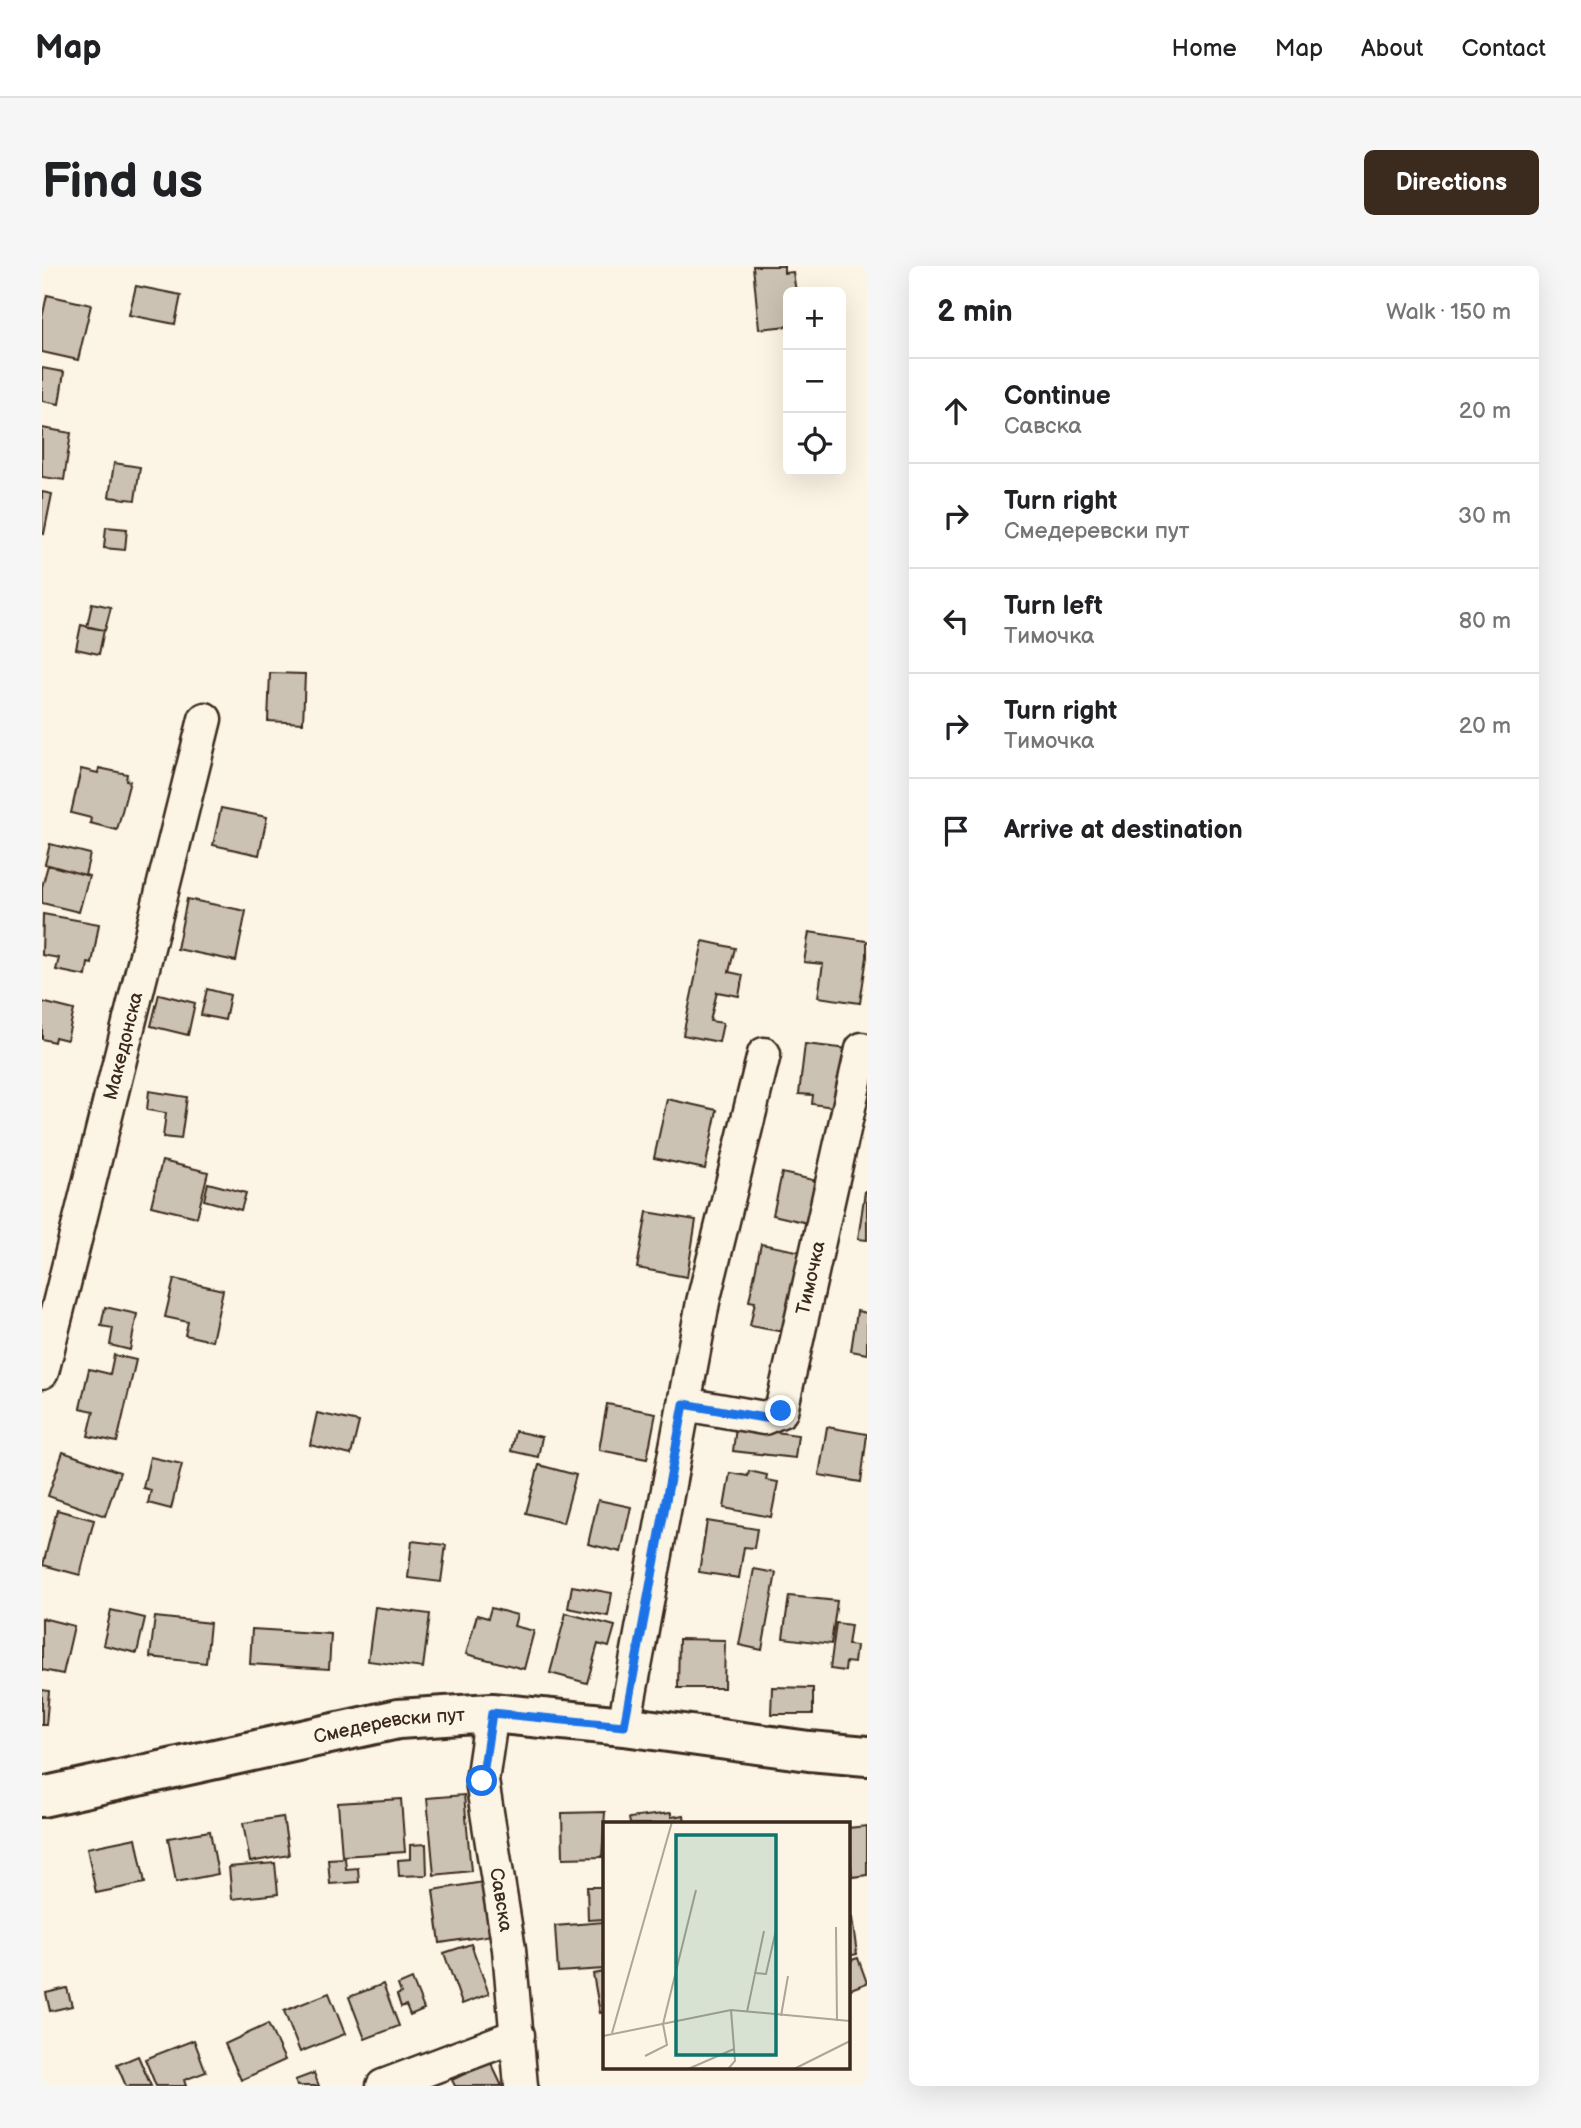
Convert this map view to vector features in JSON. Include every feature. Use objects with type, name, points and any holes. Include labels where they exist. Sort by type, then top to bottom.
[{"type":"street","name":"Македонска","points":[[42,1372],[205,719]]},
{"type":"street","name":"Тимочка","points":[[684,1404],[764,1418],[781,1411],[862,1049]]},
{"type":"street","points":[[624,1726],[704,1302],[764,1054]]},
{"type":"street","name":"Смедеревски пут","points":[[42,1797],[398,1719],[492,1713],[624,1726],[809,1751],[867,1756]]},
{"type":"street","name":"Савска","points":[[492,1713],[482,1781],[509,1949],[521,2086]]},
{"type":"street","points":[[383,2086],[518,2035]]},
{"type":"building","points":[[753,266],[784,266],[784,273],[793,272],[795,287],[783,287],[783,327],[759,329]]},
{"type":"building","points":[[136,286],[181,295],[175,324],[129,315]]},
{"type":"building","points":[[47,295],[91,305],[78,360],[42,352],[42,318]]},
{"type":"building","points":[[42,368],[64,372],[59,404],[42,401]]},
{"type":"building","points":[[42,428],[71,433],[64,480],[42,477]]},
{"type":"building","points":[[114,463],[140,467],[135,500],[109,497]]},
{"type":"building","points":[[42,492],[52,494],[44,534],[42,533]]},
{"type":"building","points":[[106,527],[127,529],[125,550],[104,548]]},
{"type":"building","points":[[92,603],[111,607],[105,630],[87,627]]},
{"type":"building","points":[[81,625],[104,630],[99,654],[76,649]]},
{"type":"building","points":[[270,673],[305,674],[303,723],[268,721]]},
{"type":"building","points":[[99,768],[127,774],[126,780],[130,781],[117,830],[90,823],[91,818],[71,813],[81,769],[98,773]]},
{"type":"building","points":[[221,808],[267,817],[259,855],[213,845]]},
{"type":"building","points":[[50,844],[90,854],[85,875],[45,864]]},
{"type":"building","points":[[48,865],[89,876],[79,912],[42,903],[42,887]]},
{"type":"building","points":[[187,899],[246,911],[236,961],[177,949]]},
{"type":"building","points":[[43,914],[99,924],[92,964],[88,963],[86,976],[56,970],[59,958],[42,955]]},
{"type":"building","points":[[809,932],[867,941],[860,1003],[818,997],[823,964],[804,962]]},
{"type":"building","points":[[703,941],[735,948],[729,972],[743,975],[739,996],[717,992],[710,1021],[723,1023],[719,1042],[683,1035]]},
{"type":"building","points":[[207,989],[230,995],[225,1020],[201,1015]]},
{"type":"building","points":[[159,994],[195,1003],[188,1035],[151,1026]]},
{"type":"building","points":[[42,1002],[74,1010],[67,1040],[55,1037],[54,1042],[42,1039]]},
{"type":"building","points":[[805,1044],[848,1049],[841,1108],[812,1104],[813,1095],[799,1094]]},
{"type":"building","points":[[149,1091],[187,1097],[181,1139],[163,1137],[166,1113],[147,1110]]},
{"type":"building","points":[[667,1099],[717,1110],[705,1169],[654,1158]]},
{"type":"building","points":[[162,1161],[208,1172],[197,1217],[151,1206]]},
{"type":"building","points":[[782,1173],[826,1183],[816,1225],[773,1215]]},
{"type":"building","points":[[208,1183],[246,1193],[241,1210],[204,1200]]},
{"type":"building","points":[[867,1191],[867,1240],[858,1239]]},
{"type":"building","points":[[647,1212],[696,1220],[687,1277],[637,1268]]},
{"type":"building","points":[[761,1244],[812,1254],[790,1333],[750,1326],[755,1302],[749,1301]]},
{"type":"building","points":[[174,1279],[223,1290],[212,1341],[185,1335],[188,1322],[165,1317]]},
{"type":"building","points":[[105,1307],[137,1314],[130,1350],[110,1345],[113,1328],[101,1326]]},
{"type":"building","points":[[857,1311],[867,1313],[867,1354],[851,1351]]},
{"type":"building","points":[[114,1355],[136,1360],[117,1442],[88,1436],[94,1411],[80,1408],[89,1369],[110,1374]]},
{"type":"building","points":[[607,1404],[656,1413],[647,1459],[599,1450]]},
{"type":"building","points":[[317,1413],[359,1422],[351,1455],[310,1445]]},
{"type":"building","points":[[736,1427],[798,1435],[795,1458],[733,1451]]},
{"type":"building","points":[[827,1427],[867,1434],[861,1482],[819,1475]]},
{"type":"building","points":[[515,1431],[542,1437],[538,1457],[511,1451]]},
{"type":"building","points":[[63,1452],[120,1472],[105,1516],[48,1496]]},
{"type":"building","points":[[150,1457],[182,1464],[171,1509],[148,1503],[151,1490],[143,1488]]},
{"type":"building","points":[[539,1465],[576,1475],[563,1523],[526,1513]]},
{"type":"building","points":[[749,1471],[767,1475],[766,1480],[778,1482],[771,1517],[724,1508],[730,1473],[748,1476]]},
{"type":"building","points":[[598,1500],[631,1507],[621,1552],[588,1544]]},
{"type":"building","points":[[57,1510],[94,1520],[80,1575],[43,1565]]},
{"type":"building","points":[[707,1521],[757,1529],[754,1548],[744,1547],[739,1578],[699,1572]]},
{"type":"building","points":[[412,1541],[446,1545],[441,1582],[408,1578]]},
{"type":"building","points":[[754,1569],[776,1573],[762,1650],[739,1645]]},
{"type":"building","points":[[572,1586],[612,1593],[608,1616],[568,1608]]},
{"type":"building","points":[[789,1596],[837,1601],[831,1644],[783,1638]]},
{"type":"building","points":[[375,1607],[430,1614],[423,1668],[368,1661]]},
{"type":"building","points":[[491,1608],[517,1615],[514,1626],[534,1631],[524,1669],[466,1654],[477,1615],[488,1618]]},
{"type":"building","points":[[111,1610],[145,1618],[137,1653],[103,1645]]},
{"type":"building","points":[[566,1613],[615,1626],[609,1647],[598,1644],[587,1683],[550,1673]]},
{"type":"building","points":[[155,1617],[210,1623],[206,1663],[150,1657]]},
{"type":"building","points":[[42,1618],[74,1626],[63,1674],[42,1670]]},
{"type":"building","points":[[836,1623],[851,1625],[848,1645],[856,1646],[854,1663],[846,1662],[845,1671],[830,1669]]},
{"type":"building","points":[[252,1629],[331,1634],[329,1669],[250,1664]]},
{"type":"building","points":[[679,1639],[725,1640],[724,1688],[678,1688]]},
{"type":"building","points":[[772,1687],[813,1688],[813,1714],[771,1714]]},
{"type":"building","points":[[42,1690],[49,1691],[46,1725],[42,1725]]},
{"type":"building","points":[[464,1795],[471,1871],[434,1875],[427,1798]]},
{"type":"building","points":[[401,1799],[405,1852],[342,1856],[338,1803]]},
{"type":"building","points":[[605,1812],[602,1857],[563,1858],[562,1813]]},
{"type":"building","points":[[671,1813],[671,1817],[684,1815],[685,1822],[630,1822],[629,1818]]},
{"type":"building","points":[[283,1817],[289,1855],[250,1862],[243,1823]]},
{"type":"building","points":[[867,1826],[867,1875],[852,1877],[850,1828]]},
{"type":"building","points":[[210,1831],[218,1874],[176,1882],[168,1838]]},
{"type":"building","points":[[136,1838],[145,1883],[96,1893],[87,1848]]},
{"type":"building","points":[[426,1844],[427,1875],[399,1876],[398,1860],[410,1859],[410,1845]]},
{"type":"building","points":[[345,1858],[346,1869],[358,1868],[359,1882],[330,1884],[328,1859]]},
{"type":"building","points":[[275,1863],[278,1894],[232,1899],[229,1867]]},
{"type":"building","points":[[490,1881],[498,1934],[440,1943],[433,1890]]},
{"type":"building","points":[[587,1887],[603,1887],[603,1919],[588,1920]]},
{"type":"building","points":[[850,1918],[852,1918],[857,1954],[850,1956]]},
{"type":"building","points":[[603,1922],[603,1969],[558,1972],[555,1926]]},
{"type":"building","points":[[471,1944],[489,1994],[462,2004],[444,1953]]},
{"type":"building","points":[[858,1958],[867,1983],[850,1989],[850,1960]]},
{"type":"building","points":[[603,1972],[603,2012],[600,2013],[593,1974]]},
{"type":"building","points":[[412,1979],[424,2009],[410,2015],[406,2005],[401,2007],[397,1995],[401,1993],[398,1985]]},
{"type":"building","points":[[383,1984],[399,2026],[365,2039],[349,1997]]},
{"type":"building","points":[[67,1988],[72,2006],[50,2011],[46,1993]]},
{"type":"building","points":[[329,1993],[345,2034],[300,2052],[284,2011]]},
{"type":"building","points":[[268,2024],[285,2060],[241,2080],[225,2044]]},
{"type":"building","points":[[194,2040],[206,2072],[184,2080],[186,2086],[156,2086],[145,2059]]},
{"type":"building","points":[[138,2056],[151,2086],[126,2086],[117,2065]]},
{"type":"building","points":[[490,2061],[502,2086],[455,2086],[452,2080]]},
{"type":"building","points":[[314,2073],[319,2086],[297,2086],[295,2080]]},
{"type":"route","points":[[482,1781],[492,1713],[624,1726],[684,1404],[764,1418],[781,1411]]}]
